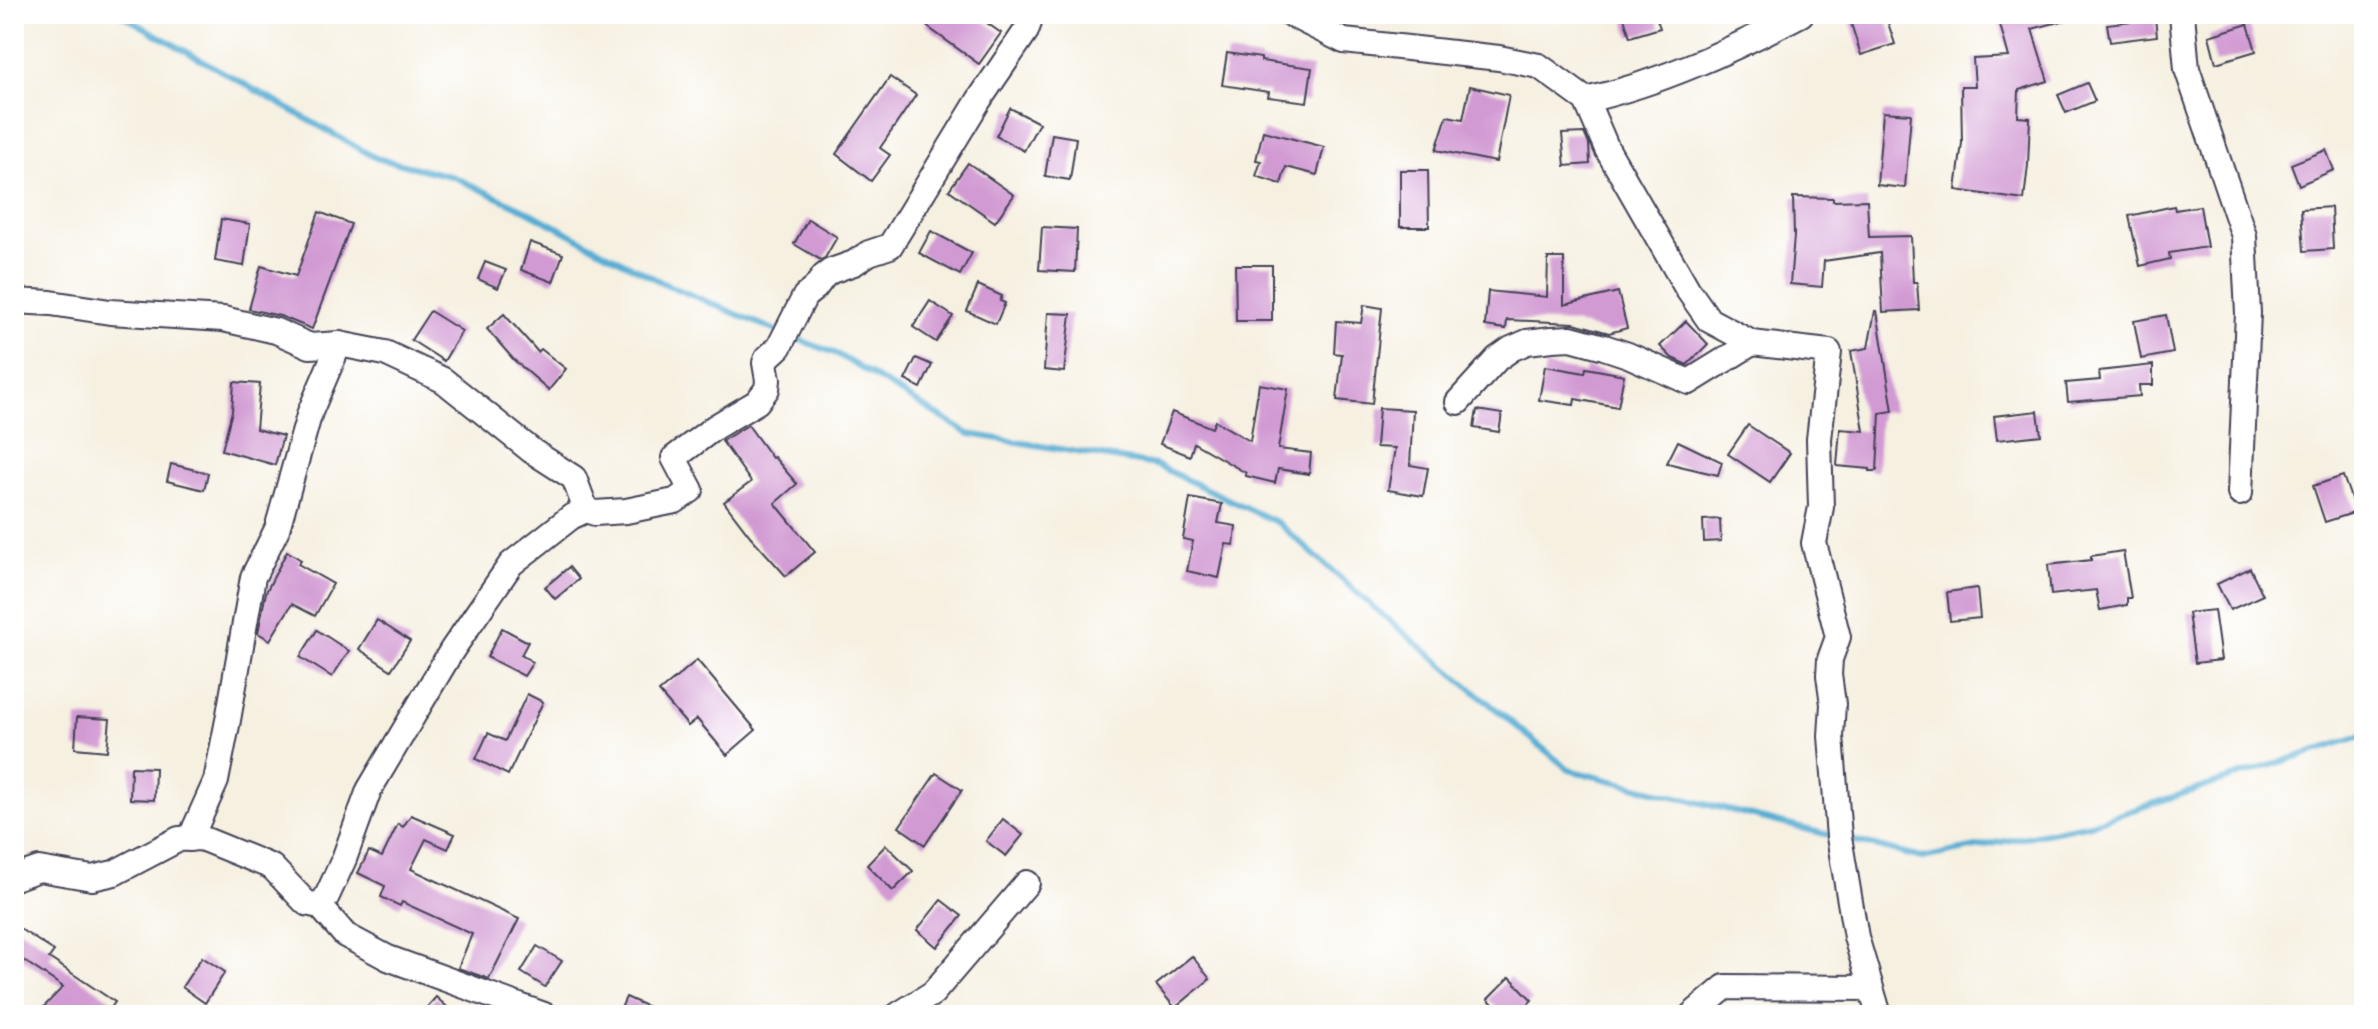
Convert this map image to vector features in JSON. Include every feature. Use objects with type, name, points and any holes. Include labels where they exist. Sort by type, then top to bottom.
[{"type":"street","points":[[320,906],[344,859],[369,790],[452,650],[511,564],[571,517],[586,510],[595,513],[626,511],[675,501],[691,490],[674,458],[715,427],[757,402],[767,389],[767,358],[779,347],[805,296],[824,276],[890,246],[979,100],[1026,31],[1032,14]]},
{"type":"street","points":[[1290,14],[1344,41],[1499,58],[1539,66],[1586,100],[1607,149],[1688,290],[1709,320],[1752,343],[1829,352],[1819,439],[1821,507],[1814,543],[1838,637],[1830,659],[1829,675],[1833,704],[1831,736],[1837,822],[1856,937],[1879,1015]]},
{"type":"street","points":[[1586,100],[1626,91],[1699,63],[1801,14]]},
{"type":"street","points":[[2182,14],[2187,69],[2244,236],[2248,313],[2240,493]]},
{"type":"street","points":[[14,301],[110,312],[223,319],[276,331],[310,346],[339,344],[385,353],[443,380],[532,451],[574,478],[586,510]]},
{"type":"street","points":[[1458,402],[1497,359],[1527,342],[1571,338],[1628,355],[1689,382],[1752,343]]},
{"type":"street","points":[[190,839],[216,781],[253,577],[277,529],[310,412],[339,344]]},
{"type":"street","points":[[14,878],[39,869],[92,878],[114,873],[179,839],[201,838],[272,867],[306,903],[320,906],[345,935],[388,958],[544,1015]]},
{"type":"street","points":[[898,1015],[933,993],[1027,883]]},
{"type":"street","points":[[1692,1015],[1725,987],[1870,988]]},
{"type":"building","points":[[933,14],[974,14],[1001,33],[979,64],[925,25]]},
{"type":"building","points":[[1623,14],[1655,14],[1660,28],[1630,37]]},
{"type":"building","points":[[1848,14],[1885,14],[1895,44],[1861,55]]},
{"type":"building","points":[[1997,14],[2070,14],[2070,19],[2032,29],[2048,81],[2019,90],[2018,117],[2030,118],[2024,200],[1956,190],[1962,143],[1961,86],[1975,86],[1973,59],[2009,57]]},
{"type":"building","points":[[2155,18],[2157,36],[2110,42],[2107,24]]},
{"type":"building","points":[[2248,24],[2256,51],[2216,63],[2209,36]]},
{"type":"building","points":[[1227,53],[1312,68],[1307,102],[1268,97],[1269,92],[1222,85]]},
{"type":"building","points":[[890,77],[916,95],[880,148],[890,155],[871,181],[836,154]]},
{"type":"building","points":[[2087,83],[2095,101],[2066,113],[2058,95]]},
{"type":"building","points":[[1470,86],[1509,95],[1496,162],[1436,150],[1447,116],[1463,119]]},
{"type":"building","points":[[1010,108],[1039,123],[1024,151],[996,136]]},
{"type":"building","points":[[1883,112],[1911,114],[1905,188],[1877,185]]},
{"type":"building","points":[[1263,131],[1324,147],[1317,175],[1286,167],[1281,184],[1256,176],[1261,161],[1256,160]]},
{"type":"building","points":[[1584,133],[1589,144],[1590,164],[1565,166],[1562,134]]},
{"type":"building","points":[[1052,134],[1076,138],[1070,180],[1045,176]]},
{"type":"building","points":[[2326,150],[2334,170],[2299,185],[2291,164]]},
{"type":"building","points":[[968,163],[1014,195],[995,222],[949,190]]},
{"type":"building","points":[[1400,170],[1428,170],[1429,227],[1400,227]]},
{"type":"building","points":[[1793,197],[1867,200],[1869,237],[1911,236],[1913,282],[1917,282],[1919,310],[1883,312],[1880,253],[1824,261],[1822,287],[1790,284]]},
{"type":"building","points":[[2174,206],[2175,210],[2200,206],[2207,247],[2169,253],[2170,259],[2140,266],[2129,216]]},
{"type":"building","points":[[2331,207],[2333,249],[2304,251],[2301,209]]},
{"type":"building","points":[[319,212],[351,224],[312,329],[280,316],[249,309],[261,266],[296,276]]},
{"type":"building","points":[[221,219],[250,224],[244,266],[215,261]]},
{"type":"building","points":[[808,219],[837,237],[821,260],[794,244]]},
{"type":"building","points":[[1042,227],[1077,229],[1075,272],[1039,270]]},
{"type":"building","points":[[931,231],[972,253],[960,275],[919,253]]},
{"type":"building","points":[[530,242],[563,254],[553,282],[521,270]]},
{"type":"building","points":[[1548,258],[1564,258],[1564,305],[1618,292],[1627,328],[1609,333],[1574,323],[1507,320],[1506,329],[1485,326],[1488,291],[1547,297]]},
{"type":"building","points":[[485,262],[506,270],[498,288],[478,279]]},
{"type":"building","points":[[1235,265],[1272,265],[1272,321],[1236,321]]},
{"type":"building","points":[[978,285],[1002,296],[1000,301],[1005,303],[996,324],[967,311]]},
{"type":"building","points":[[930,301],[953,316],[936,342],[913,327]]},
{"type":"building","points":[[1364,305],[1382,308],[1372,404],[1337,400],[1342,354],[1334,353],[1336,321],[1361,323]]},
{"type":"building","points":[[430,311],[462,331],[444,361],[411,340]]},
{"type":"building","points":[[1875,311],[1893,411],[1880,413],[1877,471],[1870,471],[1837,466],[1840,429],[1864,431],[1851,351],[1868,348]]},
{"type":"building","points":[[1048,313],[1071,314],[1064,372],[1044,370]]},
{"type":"building","points":[[504,314],[538,352],[541,349],[566,369],[549,390],[514,360],[487,329]]},
{"type":"building","points":[[2166,315],[2173,353],[2141,359],[2134,321]]},
{"type":"building","points":[[1686,321],[1708,344],[1687,365],[1672,358],[1660,346]]},
{"type":"building","points":[[916,358],[932,365],[921,388],[905,380]]},
{"type":"building","points":[[2153,365],[2153,385],[2139,385],[2140,396],[2068,402],[2066,383],[2100,380],[2099,371]]},
{"type":"building","points":[[1545,366],[1585,373],[1586,368],[1624,375],[1618,407],[1575,399],[1574,405],[1539,400]]},
{"type":"building","points":[[234,382],[260,384],[256,429],[283,436],[275,465],[222,450],[232,411]]},
{"type":"building","points":[[1259,384],[1288,389],[1278,449],[1311,453],[1309,474],[1278,469],[1275,483],[1246,476],[1246,473],[1194,443],[1190,456],[1160,444],[1172,412],[1212,428],[1215,421],[1250,441]]},
{"type":"building","points":[[1379,408],[1413,410],[1410,465],[1428,468],[1423,496],[1388,490],[1395,448],[1376,447]]},
{"type":"building","points":[[1477,410],[1502,414],[1499,432],[1474,428]]},
{"type":"building","points":[[2038,411],[2041,435],[1997,440],[1994,416]]},
{"type":"building","points":[[748,425],[772,458],[797,484],[775,503],[815,552],[786,576],[724,502],[751,482],[722,441]]},
{"type":"building","points":[[1748,425],[1790,453],[1770,482],[1728,454]]},
{"type":"building","points":[[1678,441],[1722,462],[1718,475],[1667,463]]},
{"type":"building","points":[[171,464],[208,473],[204,490],[167,481]]},
{"type":"building","points":[[2343,476],[2356,512],[2325,522],[2313,486]]},
{"type":"building","points":[[1190,498],[1222,504],[1218,523],[1236,526],[1234,545],[1226,544],[1219,578],[1187,571],[1193,541],[1183,539]]},
{"type":"building","points":[[1720,519],[1721,541],[1704,542],[1703,520]]},
{"type":"building","points":[[287,551],[301,560],[298,564],[333,584],[315,616],[292,604],[270,640],[258,633],[266,592]]},
{"type":"building","points":[[2123,551],[2131,598],[2127,598],[2127,605],[2100,610],[2096,590],[2051,595],[2048,565],[2091,560],[2091,556]]},
{"type":"building","points":[[569,567],[579,579],[555,599],[545,587]]},
{"type":"building","points":[[2250,568],[2263,595],[2230,610],[2217,584]]},
{"type":"building","points":[[1977,588],[1980,618],[1950,621],[1947,592]]},
{"type":"building","points":[[2214,610],[2221,660],[2195,663],[2188,613]]},
{"type":"building","points":[[377,620],[410,641],[391,670],[359,649]]},
{"type":"building","points":[[502,628],[528,642],[521,655],[533,662],[524,676],[487,657]]},
{"type":"building","points":[[317,630],[349,651],[332,677],[300,657]]},
{"type":"building","points":[[697,660],[756,730],[727,755],[697,719],[688,726],[659,692]]},
{"type":"building","points":[[527,694],[543,702],[508,775],[476,759],[488,733],[505,741]]},
{"type":"building","points":[[77,717],[110,719],[107,751],[75,748]]},
{"type":"building","points":[[131,767],[155,768],[154,800],[130,799]]},
{"type":"building","points":[[936,773],[962,790],[925,845],[899,827]]},
{"type":"building","points":[[411,815],[455,834],[448,849],[426,839],[411,869],[519,919],[489,979],[458,968],[472,934],[402,902],[400,906],[381,897],[385,886],[358,873],[369,851],[382,857],[398,824],[403,827]]},
{"type":"building","points":[[1003,819],[1023,835],[1006,856],[986,841]]},
{"type":"building","points":[[886,845],[913,871],[893,891],[867,865]]},
{"type":"building","points":[[941,900],[962,916],[937,947],[917,930]]},
{"type":"building","points":[[14,925],[54,951],[49,958],[115,1002],[106,1015],[36,1015],[63,987],[14,954]]},
{"type":"building","points":[[537,946],[562,961],[545,987],[521,972]]},
{"type":"building","points":[[1192,956],[1210,979],[1175,1008],[1156,985]]},
{"type":"building","points":[[202,957],[225,972],[205,1003],[182,987]]},
{"type":"building","points":[[1510,977],[1532,1000],[1517,1015],[1504,1015],[1488,999]]},
{"type":"building","points":[[436,997],[456,1015],[420,1015]]},
{"type":"building","points":[[626,997],[666,1015],[618,1015]]},
{"type":"waterway","points":[[120,14],[376,158],[454,177],[525,210],[663,283],[781,333]]},
{"type":"waterway","points":[[792,337],[837,354],[969,434],[1156,465],[1278,523],[1372,606],[1569,770],[1833,836]]},
{"type":"waterway","points":[[1847,839],[1922,858],[2090,824],[2364,735]]}]
